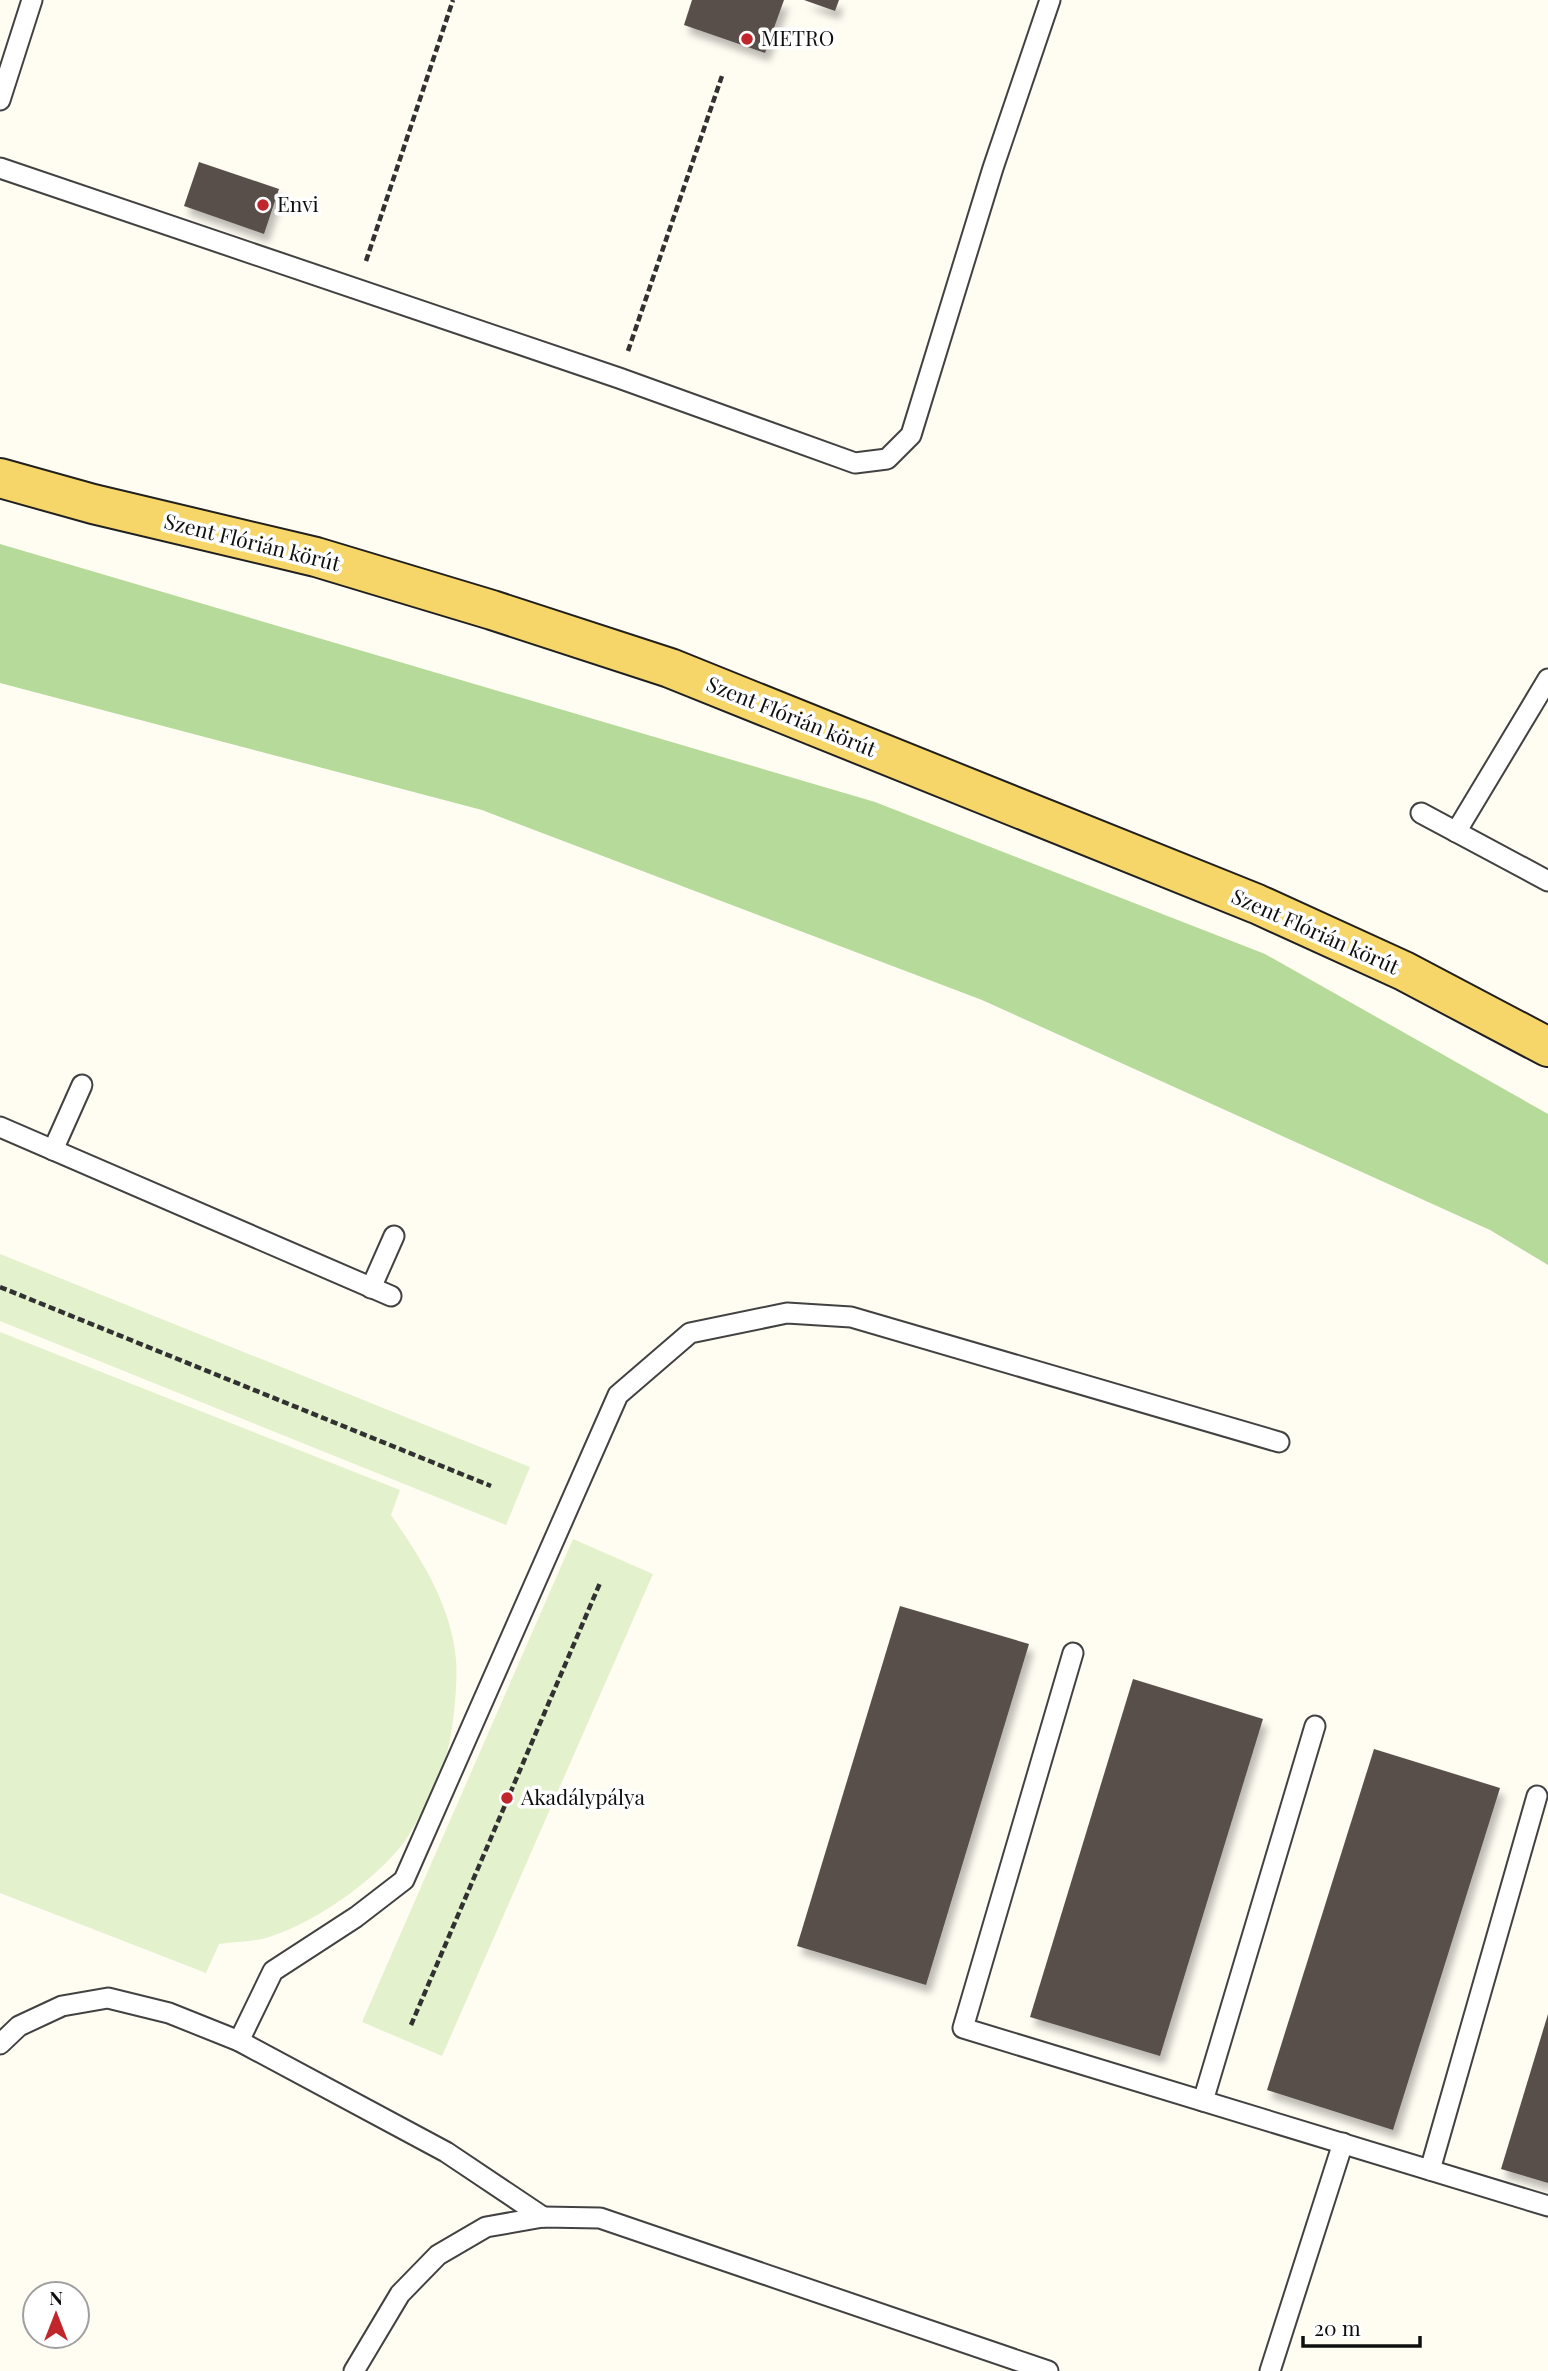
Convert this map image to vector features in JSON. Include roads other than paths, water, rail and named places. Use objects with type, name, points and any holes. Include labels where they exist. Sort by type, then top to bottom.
[{"type":"main road","name":"Szent Flórián körút","points":[[7,474],[93,504],[316,557],[670,668],[1257,904],[1404,971],[1548,1048]]},
{"type":"lane","points":[[0,100],[32,0]]},
{"type":"lane","points":[[0,168],[619,378],[855,463],[887,460],[911,435],[993,168],[1050,0]]},
{"type":"lane","points":[[1456,832],[1548,679]]},
{"type":"lane","points":[[1421,813],[1548,881]]},
{"type":"lane","points":[[53,1150],[82,1085]]},
{"type":"lane","points":[[0,1127],[391,1296]]},
{"type":"lane","points":[[371,1288],[394,1236]]},
{"type":"lane","points":[[239,2041],[273,1971],[356,1917],[404,1880],[618,1395],[690,1333],[786,1313],[851,1317],[1279,1442]]},
{"type":"lane","points":[[1073,1653],[962,2028],[1548,2206]]},
{"type":"lane","points":[[1203,2101],[1315,1726]]},
{"type":"lane","points":[[1430,2170],[1537,1796]]},
{"type":"lane","points":[[0,2044],[19,2026],[62,2006],[108,1998],[169,2013],[239,2041],[446,2152],[543,2217]]},
{"type":"lane","points":[[1270,2371],[1343,2143]]},
{"type":"lane","points":[[354,2371],[400,2294],[438,2255],[486,2227],[543,2217],[600,2218],[1048,2371]]},
{"type":"place","name":"METRO","points":[[747,39]]},
{"type":"place","name":"Envi","points":[[263,205]]},
{"type":"place","name":"Akadálypálya","points":[[507,1798]]}]
